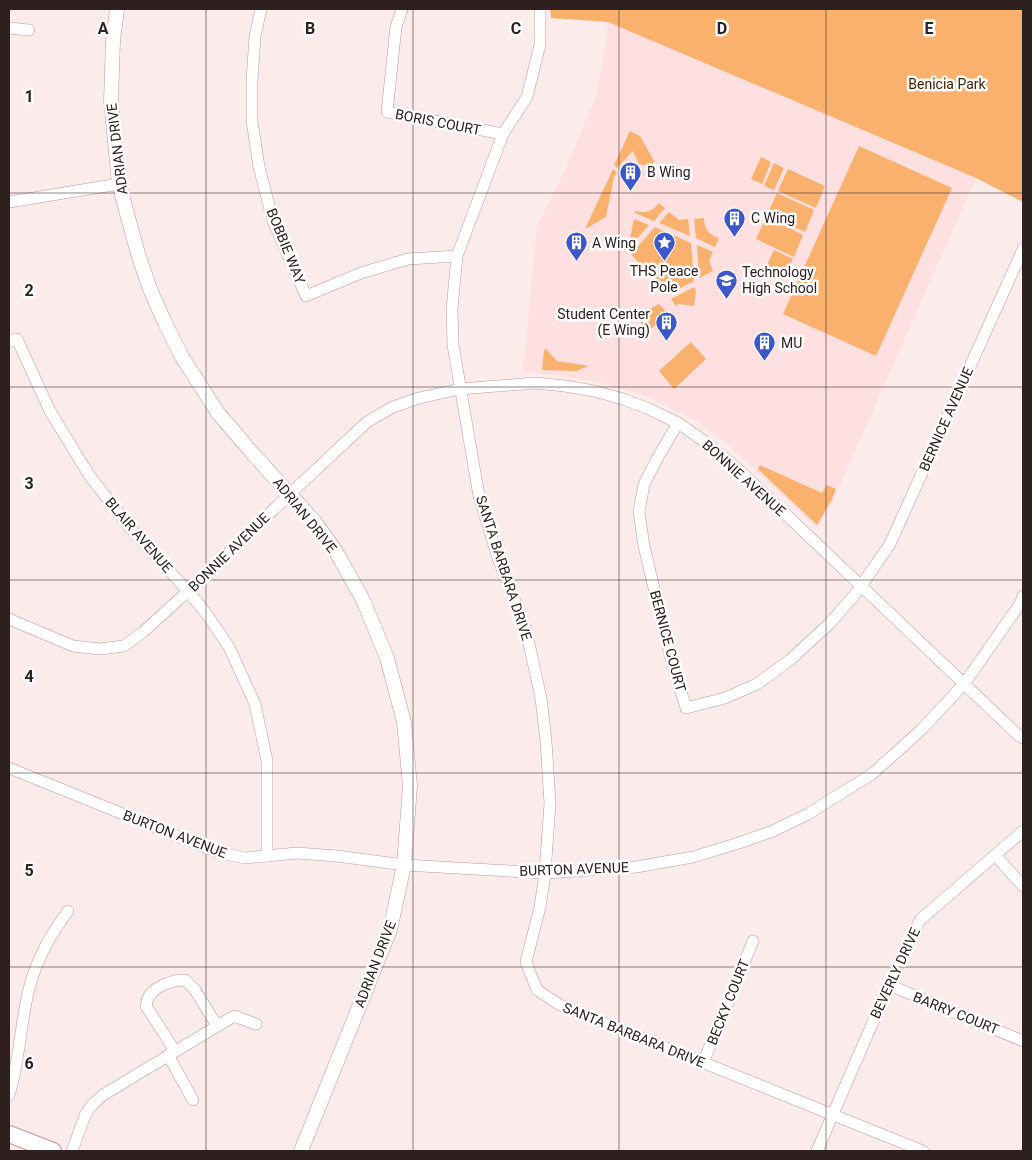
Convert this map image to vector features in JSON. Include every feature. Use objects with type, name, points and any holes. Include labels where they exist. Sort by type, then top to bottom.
[{"type":"main road","points":[[9,1134],[53,1151]]},
{"type":"street","name":"ADRIAN DRIVE","points":[[117,9],[111,100],[119,184],[149,287],[164,324],[182,357],[218,413],[314,521],[335,550],[363,600],[387,658],[404,722],[410,786],[404,865],[390,930],[301,1151]]},
{"type":"street","name":"BOBBIE WAY","points":[[260,9],[255,36],[252,81],[252,122],[259,167],[274,221],[306,296],[361,273],[408,259],[457,256]]},
{"type":"street","name":"BORIS COURT","points":[[402,9],[396,26],[387,112],[503,134]]},
{"type":"street","name":"SANTA BARBARA DRIVE","points":[[540,9],[540,45],[526,97],[503,134],[457,256],[452,309],[453,345],[479,496],[498,558],[526,630],[541,698],[546,741],[550,803],[545,873],[540,907],[526,962],[537,990],[560,1005],[924,1151]]},
{"type":"street","points":[[9,28],[29,30]]},
{"type":"street","points":[[9,202],[119,184]]},
{"type":"street","name":"BERNICE AVENUE","points":[[862,586],[890,544],[1023,249]]},
{"type":"street","name":"BLAIR AVENUE","points":[[9,342],[17,339],[50,411],[89,475],[131,529],[210,619],[229,647],[255,704],[267,761],[267,856]]},
{"type":"street","name":"BONNIE AVENUE","points":[[9,619],[73,646],[100,650],[124,646],[187,592],[367,422],[393,407],[419,398],[460,389],[535,383],[565,386],[623,398],[649,408],[678,423],[708,444],[738,469],[1023,738]]},
{"type":"street","name":"BERNICE COURT","points":[[678,423],[644,484],[639,512],[646,555],[670,654],[686,708],[725,698],[757,684],[790,660],[829,624],[852,600],[862,586]]},
{"type":"street","name":"BURTON AVENUE","points":[[9,768],[217,852],[245,858],[297,853],[404,865],[545,873],[636,867],[683,859],[773,831],[808,814],[872,774],[920,731],[964,684],[1020,604],[1023,596]]},
{"type":"street","name":"BEVERLY DRIVE","points":[[817,1151],[889,985],[920,920],[1023,831]]},
{"type":"street","points":[[995,855],[1023,886]]},
{"type":"street","points":[[9,1095],[18,1058],[26,1000],[31,982],[46,945],[68,911]]},
{"type":"street","name":"BECKY COURT","points":[[703,1063],[753,941]]},
{"type":"street","points":[[194,1100],[172,1053],[146,1006],[148,997],[157,988],[178,979],[185,980],[195,990],[217,1026]]},
{"type":"street","name":"BARRY COURT","points":[[889,985],[1023,1041]]},
{"type":"street","points":[[72,1151],[86,1113],[103,1095],[234,1016],[256,1024]]},
{"type":"shaded area","name":"Technology High School","points":[[608,22],[976,178],[833,501],[817,528],[725,442],[698,422],[645,396],[598,382],[558,375],[523,372],[537,226],[566,168],[596,96],[604,57]]},
{"type":"green space","name":"Benicia Park","points":[[550,9],[1017,9],[1023,11],[1023,202],[976,178],[608,22],[551,18]]},
{"type":"green space","points":[[630,131],[640,136],[654,161],[652,167],[639,164],[633,151],[617,168],[614,165]]},
{"type":"green space","points":[[859,146],[952,188],[876,356],[783,314]]},
{"type":"green space","points":[[761,157],[771,162],[762,184],[751,179]]},
{"type":"green space","points":[[774,163],[784,168],[774,190],[764,186]]},
{"type":"green space","points":[[613,169],[617,173],[614,176],[606,217],[585,229]]},
{"type":"green space","points":[[788,169],[825,186],[816,208],[778,191]]},
{"type":"green space","points":[[777,193],[814,210],[805,232],[767,215]]},
{"type":"green space","points":[[659,203],[665,208],[654,221],[635,213],[635,211],[648,211]]},
{"type":"green space","points":[[669,212],[679,220],[688,219],[690,236],[659,223]]},
{"type":"green space","points":[[766,217],[803,235],[794,257],[756,239]]},
{"type":"green space","points":[[704,218],[708,231],[719,238],[715,247],[696,238],[694,219]]},
{"type":"green space","points":[[634,219],[649,225],[631,246],[625,240],[630,238]]},
{"type":"green space","points":[[655,227],[691,243],[694,281],[667,295],[631,254]]},
{"type":"green space","points":[[697,245],[713,252],[709,261],[713,271],[699,278]]},
{"type":"green space","points":[[774,250],[793,259],[783,280],[764,271]]},
{"type":"green space","points":[[694,287],[696,291],[694,306],[679,304],[676,306],[671,299]]},
{"type":"green space","points":[[659,304],[668,314],[643,336],[640,314]]},
{"type":"green space","points":[[691,342],[706,359],[674,389],[659,371]]},
{"type":"green space","points":[[546,349],[557,361],[589,366],[576,371],[542,370],[544,350]]},
{"type":"green space","points":[[760,465],[822,493],[827,485],[836,489],[817,525],[758,469]]},
{"type":"place","name":"B Wing","points":[[631,191]]},
{"type":"place","name":"C Wing","points":[[735,237]]},
{"type":"place","name":"A Wing","points":[[576,262]]},
{"type":"place","name":"THS Peace Pole","points":[[664,262]]},
{"type":"place","name":"Technology High School","points":[[726,299]]},
{"type":"place","name":"Student Center (E Wing)","points":[[666,341]]},
{"type":"place","name":"MU","points":[[765,362]]}]
